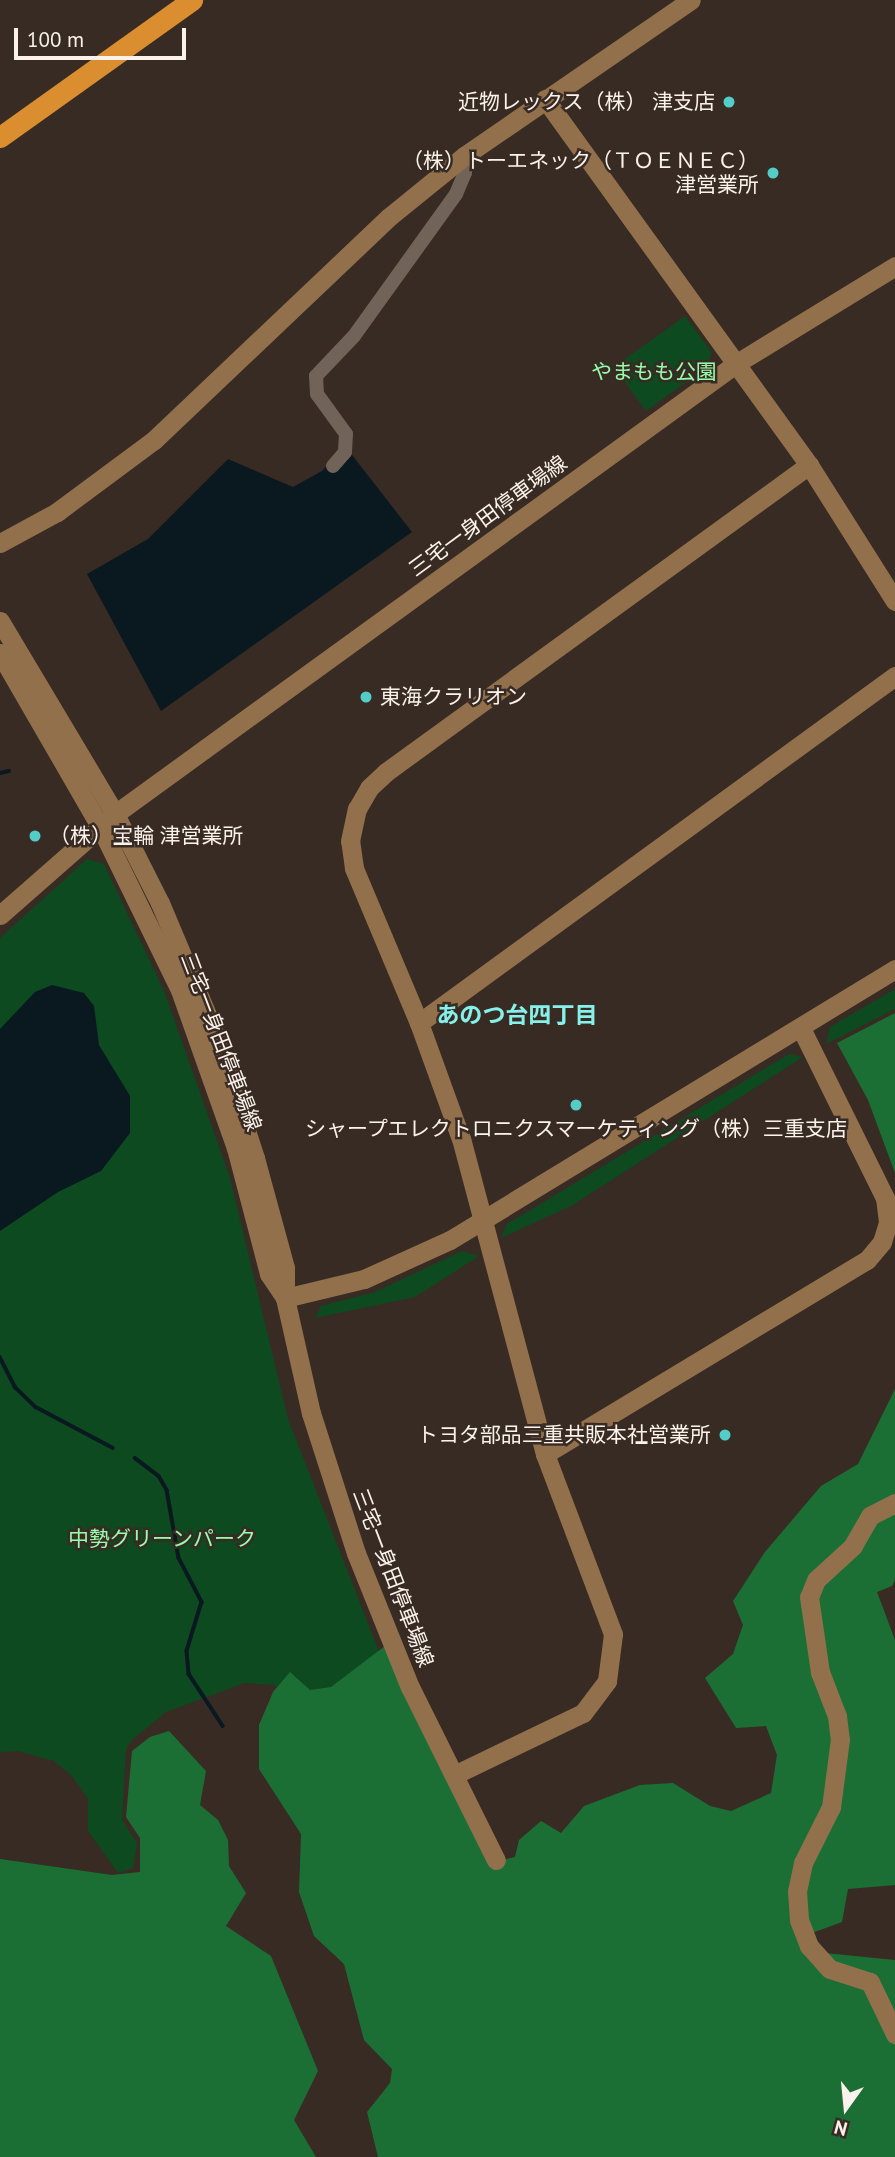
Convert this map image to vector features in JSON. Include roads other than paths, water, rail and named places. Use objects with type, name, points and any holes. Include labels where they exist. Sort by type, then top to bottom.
[{"type":"highway","points":[[0,137],[192,0]]},
{"type":"street","points":[[0,543],[57,512],[154,440],[388,217],[464,156],[691,0]]},
{"type":"street","points":[[545,99],[809,465],[895,601]]},
{"type":"street","points":[[333,466],[345,452],[346,434],[317,394],[316,376],[354,336],[456,194],[465,173],[464,156]]},
{"type":"street","name":"三宅一身田停車場線","points":[[496,1860],[410,1687],[356,1553],[312,1413],[285,1298],[269,1273],[236,1148],[180,990],[108,820],[737,363],[895,266]]},
{"type":"street","points":[[454,1775],[575,1719],[596,1699],[610,1671],[612,1626],[545,1454],[461,1139],[419,1023],[351,859],[353,821],[369,788],[809,465]]},
{"type":"street","points":[[0,621],[108,820]]},
{"type":"street","points":[[0,653],[108,820]]},
{"type":"street","points":[[419,1023],[895,676]]},
{"type":"street","points":[[0,915],[108,820]]},
{"type":"street","points":[[285,1298],[338,1287],[393,1268],[482,1220],[895,970]]},
{"type":"street","points":[[545,1454],[867,1260],[882,1242],[888,1222],[885,1198],[801,1027]]},
{"type":"street","points":[[895,1503],[870,1516],[853,1546],[816,1580],[809,1597],[820,1672],[837,1716],[840,1739],[831,1807],[803,1863],[797,1891],[801,1928],[809,1946],[830,1969],[870,1982],[895,2034]]},
{"type":"waterway","points":[[0,773],[9,771]]},
{"type":"waterway","points":[[0,1357],[15,1387],[36,1407],[113,1448]]},
{"type":"waterway","points":[[135,1458],[159,1476],[167,1490],[179,1558],[202,1602],[187,1651],[189,1674],[223,1726]]},
{"type":"place","name":"近物レックス（株） 津支店","points":[[729,102]]},
{"type":"place","name":"（株）トーエネック（ＴＯＥＮＥＣ） 津営業所","points":[[773,173]]},
{"type":"place","name":"東海クラリオン","points":[[366,697]]},
{"type":"place","name":"（株）宝輪 津営業所","points":[[35,836]]},
{"type":"place","name":"シャープエレクトロニクスマーケティング（株）三重支店","points":[[576,1105]]},
{"type":"place","name":"トヨタ部品三重共販本社営業所","points":[[725,1435]]},
{"type":"district","name":"あのつ台四丁目","points":[[517,1015]]},
{"type":"park label","name":"やまもも公園","points":[[654,372]]},
{"type":"park label","name":"中勢グリーンパーク","points":[[162,1539]]}]
